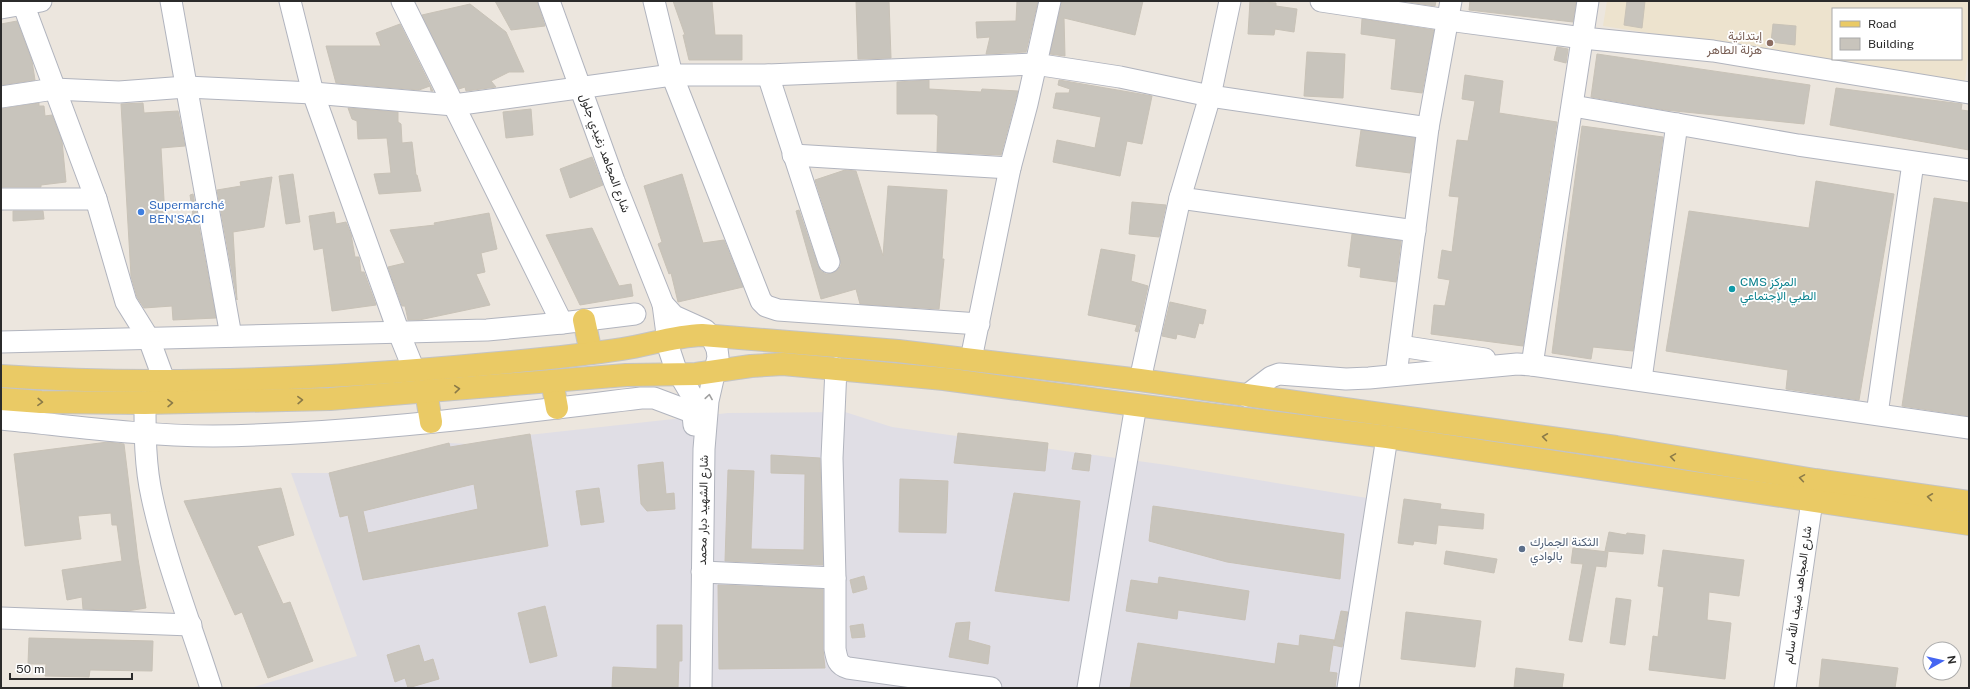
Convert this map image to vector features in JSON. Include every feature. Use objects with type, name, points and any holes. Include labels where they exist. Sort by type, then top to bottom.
[{"type":"main road","points":[[584,320],[591,353]]},
{"type":"main road","points":[[1,376],[59,380],[164,380],[306,377],[414,370],[591,353],[629,348],[690,335],[711,336],[839,345],[971,358],[1140,380],[1246,396],[1400,415],[1616,447],[1815,480],[1969,502]]},
{"type":"main road","points":[[1,399],[41,402],[145,403],[330,399],[649,374],[680,375],[716,372],[751,366],[783,364],[944,379],[1387,437],[1969,524]]},
{"type":"main road","points":[[552,381],[557,408]]},
{"type":"main road","points":[[426,391],[431,422]]},
{"type":"street","points":[[171,1],[231,336]]},
{"type":"street","points":[[290,1],[313,93],[399,333],[414,370]]},
{"type":"street","points":[[402,1],[562,323]]},
{"type":"street","name":"شارع المجاهد زغيدي جلول","points":[[549,1],[614,181],[663,304],[669,312],[680,320],[699,326],[711,336]]},
{"type":"street","points":[[654,1],[672,76],[761,301],[766,306],[778,310],[978,324]]},
{"type":"street","points":[[971,358],[1010,168],[1027,104],[1050,1]]},
{"type":"street","points":[[1140,380],[1180,198],[1210,96],[1230,1]]},
{"type":"street","points":[[1321,1],[1449,11],[1583,38],[1713,51],[1969,92]]},
{"type":"street","points":[[1525,364],[1573,106],[1588,1]]},
{"type":"street","points":[[1,8],[29,2],[54,89],[96,199],[126,302],[149,339],[164,380]]},
{"type":"street","points":[[1396,375],[1428,128],[1449,11]]},
{"type":"street","points":[[1,96],[54,89],[119,92],[186,87],[313,93],[454,106],[672,76],[768,75],[1035,64],[1120,77],[1210,96],[1428,128]]},
{"type":"street","points":[[768,75],[829,262]]},
{"type":"street","points":[[1573,106],[1913,163],[1969,170]]},
{"type":"street","points":[[1641,379],[1677,124]]},
{"type":"street","points":[[793,155],[1010,168]]},
{"type":"street","points":[[1877,414],[1913,163]]},
{"type":"street","points":[[1180,198],[1415,231]]},
{"type":"street","points":[[1,199],[96,199]]},
{"type":"street","name":"شارع المجاهد زغيدي جلول","points":[[663,304],[667,339]]},
{"type":"street","points":[[1,342],[487,330],[635,314]]},
{"type":"street","name":"شارع الشهيد دبار محمد","points":[[692,688],[698,499],[710,391],[718,365],[717,349],[711,336]]},
{"type":"street","name":"شارع الشهيد دبار محمد","points":[[667,339],[671,358],[691,394],[694,413],[702,572],[701,688]]},
{"type":"street","points":[[1400,346],[1641,379],[1969,428]]},
{"type":"street","points":[[1246,396],[1271,377],[1284,373],[1346,379],[1525,364]]},
{"type":"street","points":[[836,368],[832,458],[836,578],[835,649],[837,660],[841,666],[991,688]]},
{"type":"street","points":[[1,419],[145,434],[212,436],[295,434],[431,422],[641,398],[654,398],[694,413]]},
{"type":"street","points":[[145,403],[145,434],[151,496],[161,533],[211,688]]},
{"type":"street","points":[[1088,688],[1136,405]]},
{"type":"street","points":[[1348,688],[1387,437]]},
{"type":"street","name":"شارع المجاهد ضيف الله سالم","points":[[1785,688],[1812,501]]},
{"type":"street","points":[[702,572],[836,578]]},
{"type":"street","points":[[1,618],[191,625]]},
{"type":"shaded area","name":"إبتدائية هزلة الطاهر","points":[[1607,1],[1969,1],[1969,49],[1965,81],[1603,26]]},
{"type":"shaded area","points":[[845,412],[892,427],[1167,465],[1367,498],[1340,688],[254,688],[357,656],[291,473],[329,473],[449,443],[468,444],[501,438],[728,413]]},
{"type":"building","points":[[495,1],[537,1],[545,26],[511,30]]},
{"type":"building","points":[[673,1],[712,1],[715,35],[742,35],[742,60],[689,60],[683,35],[685,35]]},
{"type":"building","points":[[856,1],[889,1],[891,58],[858,59]]},
{"type":"building","points":[[1017,1],[1038,1],[1026,52],[986,54],[990,37],[977,38],[976,22],[1016,21]]},
{"type":"building","points":[[1062,1],[1143,1],[1135,35],[1064,18],[1065,56],[1050,54]]},
{"type":"building","points":[[1250,1],[1276,3],[1276,6],[1297,9],[1294,32],[1275,29],[1274,35],[1248,34]]},
{"type":"building","points":[[1402,1],[1436,1],[1435,6]]},
{"type":"building","points":[[1470,1],[1576,1],[1573,22],[1469,10]]},
{"type":"building","points":[[1627,1],[1645,1],[1642,28],[1624,25]]},
{"type":"building","points":[[470,4],[506,32],[524,72],[509,72],[491,81],[496,87],[466,91],[465,87],[459,89],[422,15]]},
{"type":"building","points":[[1362,19],[1434,30],[1422,93],[1391,89],[1396,39],[1361,34]]},
{"type":"building","points":[[17,21],[32,61],[35,80],[1,85],[1,24]]},
{"type":"building","points":[[400,24],[433,91],[431,91],[430,86],[419,90],[336,83],[326,46],[381,46],[376,33]]},
{"type":"building","points":[[1773,24],[1796,26],[1795,45],[1771,42]]},
{"type":"building","points":[[1557,47],[1568,49],[1566,63],[1554,60]]},
{"type":"building","points":[[1307,52],[1345,54],[1343,98],[1304,96]]},
{"type":"building","points":[[1597,54],[1810,85],[1804,124],[1665,110],[1591,97]]},
{"type":"building","points":[[1465,75],[1503,81],[1499,113],[1557,122],[1523,346],[1431,334],[1434,305],[1445,306],[1450,280],[1438,278],[1442,250],[1452,252],[1459,197],[1449,196],[1457,140],[1468,141],[1475,101],[1462,99]]},
{"type":"building","points":[[929,80],[929,89],[981,92],[982,89],[1018,91],[1001,155],[937,152],[938,116],[935,114],[897,114],[897,82]]},
{"type":"building","points":[[1059,80],[1152,96],[1142,144],[1127,141],[1120,176],[1053,162],[1057,140],[1095,148],[1101,117],[1053,108],[1056,93],[1069,93],[1070,89],[1058,85]]},
{"type":"building","points":[[1836,88],[1962,104],[1961,110],[1969,111],[1969,150],[1830,125]]},
{"type":"building","points":[[39,103],[39,106],[44,106],[45,116],[52,115],[62,141],[66,182],[41,185],[41,187],[1,187],[1,109]]},
{"type":"building","name":"Supermarché BEN'SACI","points":[[143,103],[144,113],[178,111],[185,146],[161,148],[165,217],[193,215],[190,195],[193,194],[216,318],[173,320],[172,306],[144,308],[137,297],[131,276],[121,104]]},
{"type":"building","points":[[348,108],[398,112],[398,122],[401,124],[402,143],[412,142],[416,175],[421,191],[379,194],[374,174],[391,173],[387,138],[358,139],[357,121],[352,119]]},
{"type":"building","points":[[531,109],[533,135],[506,138],[503,112]]},
{"type":"building","points":[[1582,126],[1663,137],[1633,351],[1593,347],[1591,359],[1552,353]]},
{"type":"building","points":[[1361,130],[1415,138],[1410,173],[1356,166]]},
{"type":"building","points":[[592,157],[603,185],[570,198],[560,169]]},
{"type":"building","points":[[845,170],[856,171],[883,256],[888,186],[947,190],[942,259],[944,259],[939,309],[860,304],[856,289],[821,299],[796,211],[799,210],[821,271],[826,274],[833,273],[838,270],[841,265],[840,258],[815,180]]},
{"type":"building","points":[[293,174],[300,222],[286,224],[279,176]]},
{"type":"building","points":[[682,174],[703,243],[724,240],[743,287],[678,302],[671,273],[669,274],[658,244],[662,242],[644,186]]},
{"type":"building","points":[[272,177],[264,227],[233,232],[237,300],[217,190],[241,186],[240,182]]},
{"type":"building","points":[[1816,181],[1894,194],[1859,400],[1786,389],[1788,370],[1666,351],[1689,211],[1809,228]]},
{"type":"building","points":[[1934,198],[1969,203],[1969,416],[1902,406]]},
{"type":"building","points":[[1132,202],[1166,205],[1159,237],[1129,234]]},
{"type":"building","points":[[13,211],[43,211],[44,219],[13,221]]},
{"type":"building","points":[[334,212],[336,224],[346,222],[351,234],[355,257],[359,257],[361,272],[364,272],[376,305],[332,311],[323,248],[314,250],[309,216]]},
{"type":"building","points":[[489,213],[497,249],[481,253],[485,272],[476,274],[490,305],[419,320],[408,320],[405,306],[402,306],[388,267],[405,263],[390,230],[435,225],[434,223]]},
{"type":"building","points":[[592,228],[619,286],[631,284],[633,296],[580,305],[546,235]]},
{"type":"building","points":[[1352,234],[1401,241],[1396,282],[1360,277],[1361,268],[1348,266]]},
{"type":"building","points":[[1101,249],[1135,255],[1131,281],[1148,286],[1138,332],[1135,331],[1137,325],[1088,315]]},
{"type":"building","points":[[1170,302],[1206,310],[1203,324],[1199,323],[1195,338],[1177,334],[1176,339],[1162,336]]},
{"type":"building","points":[[958,433],[1048,443],[1045,471],[954,463]]},
{"type":"building","points":[[530,434],[548,546],[363,580],[348,515],[340,517],[329,473],[449,443],[450,447]],"holes":[[[474,484],[478,509],[368,533],[363,511]]]},
{"type":"building","points":[[108,442],[124,444],[138,559],[146,608],[127,611],[83,609],[82,597],[67,600],[62,570],[122,561],[117,525],[112,525],[111,513],[78,516],[81,539],[25,546],[14,454]]},
{"type":"building","points":[[1075,453],[1091,455],[1089,471],[1072,469]]},
{"type":"building","points":[[771,455],[820,458],[823,565],[725,561],[728,470],[754,471],[751,549],[804,550],[805,474],[771,473]]},
{"type":"building","points":[[663,462],[666,494],[674,493],[675,509],[647,511],[641,504],[638,465]]},
{"type":"building","points":[[900,479],[948,481],[946,533],[899,532]]},
{"type":"building","points":[[281,488],[294,535],[257,546],[283,604],[290,602],[313,661],[268,678],[242,612],[235,615],[184,501]]},
{"type":"building","points":[[599,488],[604,522],[581,525],[576,491]]},
{"type":"building","points":[[1014,493],[1080,501],[1069,601],[995,591]]},
{"type":"building","points":[[1404,499],[1441,504],[1440,509],[1484,514],[1483,529],[1438,525],[1436,544],[1414,541],[1413,545],[1398,543]]},
{"type":"building","points":[[1153,506],[1344,534],[1340,579],[1227,562],[1149,541]]},
{"type":"building","points":[[1609,532],[1626,535],[1627,533],[1645,535],[1643,554],[1605,551]]},
{"type":"building","points":[[1573,548],[1608,552],[1606,567],[1596,566],[1582,642],[1569,640],[1583,564],[1571,563]]},
{"type":"building","points":[[1663,550],[1744,560],[1739,596],[1709,592],[1707,620],[1731,623],[1725,679],[1649,670],[1653,636],[1658,637],[1664,587],[1658,586]]},
{"type":"building","points":[[1446,551],[1497,559],[1494,573],[1444,564]]},
{"type":"building","points":[[864,576],[867,589],[853,593],[850,580]]},
{"type":"building","points":[[1159,577],[1249,591],[1245,620],[1178,610],[1177,619],[1126,611],[1131,580],[1158,584]]},
{"type":"building","points":[[718,585],[823,589],[823,649],[825,668],[719,669]]},
{"type":"building","points":[[1616,598],[1631,600],[1625,645],[1610,643]]},
{"type":"building","points":[[545,606],[557,656],[530,663],[518,613]]},
{"type":"building","points":[[1341,611],[1348,612],[1342,647],[1333,645],[1329,672],[1337,673],[1335,688],[1130,688],[1138,643],[1275,664],[1278,643],[1299,646],[1300,635],[1334,640],[1334,643]]},
{"type":"building","points":[[1406,612],[1481,621],[1475,667],[1401,659]]},
{"type":"building","points":[[970,622],[968,640],[990,646],[988,664],[949,657],[956,623]]},
{"type":"building","points":[[863,624],[865,637],[852,638],[850,626]]},
{"type":"building","points":[[657,625],[682,625],[682,661],[679,661],[678,688],[612,688],[613,667],[657,669]]},
{"type":"building","points":[[29,638],[153,641],[152,671],[90,670],[89,677],[45,676],[46,664],[28,664]]},
{"type":"building","points":[[419,645],[424,662],[433,659],[439,679],[408,688],[405,678],[395,682],[387,655]]},
{"type":"building","points":[[1822,659],[1898,668],[1895,688],[1819,688]]},
{"type":"building","points":[[1516,668],[1564,674],[1562,688],[1514,688]]},
{"type":"place","name":"إبتدائية هزلة الطاهر","points":[[1770,43]]},
{"type":"place","name":"Supermarché BEN'SACI","points":[[141,212]]},
{"type":"place","name":"CMS المركز الطبي الإجتماعي","points":[[1732,289]]},
{"type":"place","name":"الثكنة الجمارك بالوادي","points":[[1522,549]]}]
